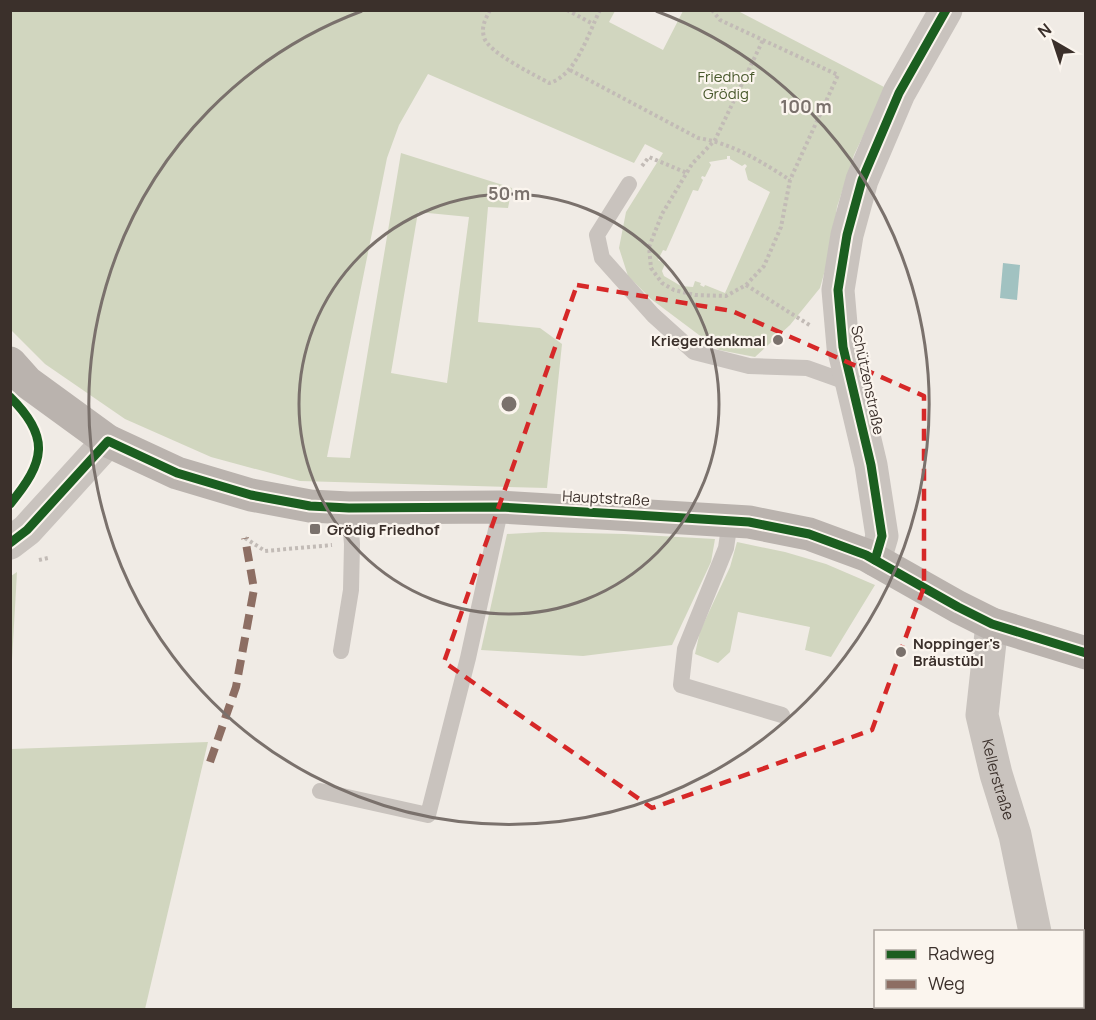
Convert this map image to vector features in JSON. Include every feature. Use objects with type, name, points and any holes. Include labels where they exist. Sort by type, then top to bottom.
[{"type":"main road","name":"Hauptstraße","points":[[10,363],[27,382],[108,441],[177,473],[251,495],[310,506],[501,507],[749,522],[809,534],[875,560],[992,624],[1086,653]]},
{"type":"street","name":"Schützenstraße","points":[[875,560],[882,536],[871,465],[843,347],[838,290],[848,235],[862,180],[899,93],[946,10]]},
{"type":"street","points":[[16,531],[108,441]]},
{"type":"street","name":"Kellerstraße","points":[[992,624],[982,715],[996,774],[1015,835],[1035,930]]},
{"type":"lane","points":[[629,184],[597,235],[602,258],[653,315],[694,352],[749,366],[807,368],[852,384]]},
{"type":"lane","points":[[320,791],[428,815],[468,658],[501,507]]},
{"type":"lane","points":[[341,651],[351,590],[352,544],[349,508]]},
{"type":"lane","points":[[730,521],[726,548],[685,649],[681,685],[782,715]]},
{"type":"path","points":[[490,10],[483,25],[483,32],[484,40],[492,50],[549,83],[559,80],[570,70],[600,10]]},
{"type":"path","points":[[567,10],[593,24]]},
{"type":"path","points":[[712,10],[720,20],[763,40],[838,75],[790,180],[781,227],[764,266],[746,285],[726,296],[695,295],[674,291],[662,283],[651,268],[649,247],[662,214],[692,164],[715,140],[763,40]]},
{"type":"path","points":[[570,70],[698,138],[715,140],[762,162],[790,180]]},
{"type":"path","points":[[629,184],[649,157],[687,173]]},
{"type":"path","points":[[746,285],[843,347]]},
{"type":"highlighted area","points":[[577,285],[732,311],[924,396],[924,587],[872,730],[652,808],[444,662]]},
{"type":"green space","name":"Friedhof Grödig","points":[[10,11],[615,11],[609,22],[663,50],[683,11],[738,11],[886,88],[854,155],[837,207],[831,249],[820,288],[790,325],[755,357],[719,350],[651,299],[628,276],[619,248],[626,212],[663,153],[645,144],[634,163],[428,74],[399,125],[387,158],[327,457],[350,458],[401,153],[512,188],[508,208],[488,207],[478,322],[540,328],[562,344],[547,488],[300,481],[211,457],[125,419],[45,364],[11,330]],"holes":[[[727,156],[742,166],[745,164],[748,180],[770,192],[725,293],[705,285],[704,287],[695,281],[693,287],[681,286],[664,276],[662,271],[665,264],[658,260],[663,250],[666,251],[693,190],[698,191],[703,180],[701,178],[705,177],[711,165],[709,162],[727,159]],[[418,212],[469,217],[447,383],[391,373]]]},
{"type":"green space","points":[[543,532],[715,539],[711,562],[672,645],[583,656],[481,650],[507,534]]},
{"type":"green space","points":[[737,542],[785,552],[826,564],[875,585],[831,657],[805,650],[810,627],[738,612],[730,652],[718,663],[695,654],[700,631],[730,567]]},
{"type":"green space","points":[[17,572],[11,678],[11,576]]},
{"type":"green space","points":[[208,742],[145,1009],[11,1009],[11,749]]},
{"type":"water","points":[[1003,263],[1020,265],[1017,300],[1000,298]]},
{"type":"marked path","points":[[210,762],[236,687],[254,589],[245,538]]},
{"type":"cycle path","points":[[875,560],[882,536],[871,465],[843,347],[838,290],[847,235],[862,180],[899,93],[946,10]]},
{"type":"cycle path","points":[[10,397],[32,425],[37,437],[38,450],[31,475],[10,504]]},
{"type":"cycle path","points":[[10,543],[27,530],[108,441],[177,473],[251,495],[310,506],[501,507],[749,522],[809,534],[866,555],[992,624],[1086,653]]},
{"type":"place","name":"Kriegerdenkmal","points":[[778,340]]},
{"type":"place","name":"Grödig Friedhof","points":[[315,529]]},
{"type":"place","name":"Noppinger's Bräustübl","points":[[901,652]]}]
